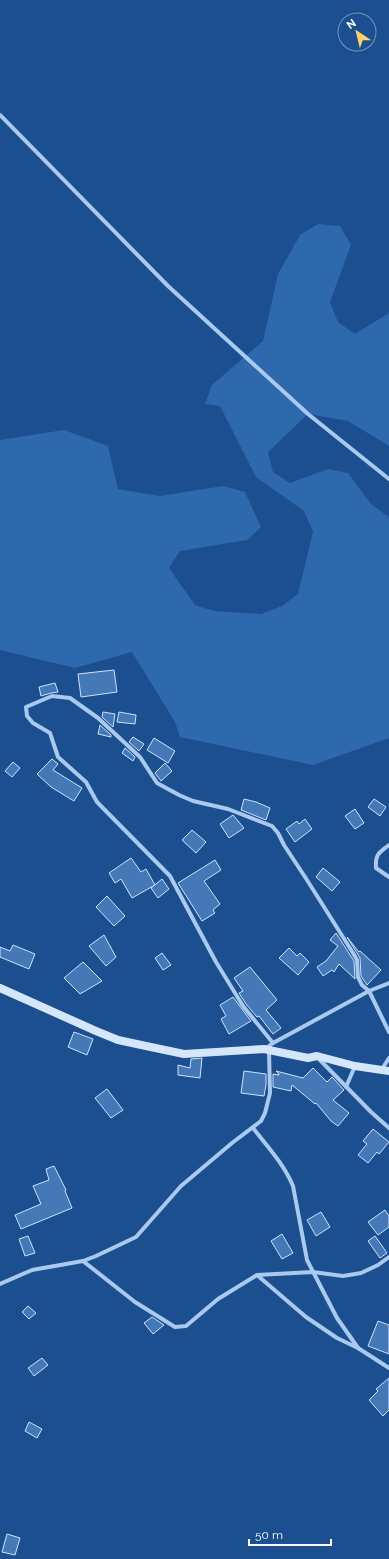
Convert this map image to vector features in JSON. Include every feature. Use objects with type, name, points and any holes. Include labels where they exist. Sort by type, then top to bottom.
[{"type":"main road","points":[[0,988],[118,1040],[146,1046],[184,1054],[269,1048],[308,1058],[316,1056],[355,1066],[386,1070]]},
{"type":"street","points":[[0,115],[168,286],[308,414],[389,479]]},
{"type":"street","points":[[0,1284],[32,1270],[83,1261],[120,1246],[136,1237],[181,1186],[232,1143],[261,1121],[265,1113],[270,1093],[269,1048],[216,962],[170,876],[97,802],[86,782],[58,757],[50,733],[33,723],[26,716],[26,706],[52,696],[70,698],[98,718],[140,757],[157,782],[179,795],[193,801],[228,809],[272,826],[308,880],[353,953],[356,960],[358,977],[362,986],[368,991],[389,1032]]},
{"type":"street","points":[[389,845],[376,856],[375,861],[376,868],[389,877]]},
{"type":"street","points":[[269,1048],[368,991],[389,983]]},
{"type":"street","points":[[316,1056],[371,1112],[389,1128]]},
{"type":"street","points":[[386,1070],[389,1058]]},
{"type":"street","points":[[346,1087],[355,1066]]},
{"type":"street","points":[[253,1128],[275,1156],[293,1186],[305,1252],[313,1272],[337,1318],[358,1348]]},
{"type":"street","points":[[83,1261],[135,1302],[175,1327],[186,1326],[218,1299],[257,1275],[313,1272],[343,1276],[361,1273],[378,1266],[389,1257]]},
{"type":"street","points":[[257,1275],[306,1318],[336,1338],[358,1348],[389,1368]]},
{"type":"shaded area","points":[[318,224],[340,226],[351,245],[330,302],[338,322],[355,334],[389,313],[389,446],[348,421],[308,414],[268,452],[273,472],[290,483],[328,469],[348,473],[371,504],[389,517],[389,738],[313,765],[180,737],[175,722],[132,652],[75,668],[0,650],[0,440],[64,430],[108,446],[118,489],[160,496],[223,486],[245,492],[261,527],[247,540],[180,551],[169,568],[195,605],[214,611],[261,614],[282,606],[298,594],[313,532],[304,511],[256,477],[220,406],[205,404],[212,385],[263,341],[278,274],[300,235]]},
{"type":"building","points":[[114,670],[117,692],[81,697],[78,674]]},
{"type":"building","points":[[55,683],[58,692],[41,696],[39,687]]},
{"type":"building","points":[[103,712],[115,714],[113,727],[102,717]]},
{"type":"building","points":[[119,712],[136,715],[135,724],[117,722]]},
{"type":"building","points":[[100,725],[111,735],[111,737],[98,734]]},
{"type":"building","points":[[133,737],[144,744],[139,751],[129,742]]},
{"type":"building","points":[[154,738],[175,751],[168,763],[147,750]]},
{"type":"building","points":[[125,748],[135,757],[133,761],[122,753]]},
{"type":"building","points":[[52,759],[58,764],[53,770],[82,788],[74,801],[51,787],[37,774]]},
{"type":"building","points":[[13,762],[20,768],[12,777],[5,771]]},
{"type":"building","points":[[165,763],[172,771],[161,781],[155,773]]},
{"type":"building","points":[[244,799],[270,808],[266,820],[241,810]]},
{"type":"building","points":[[374,799],[386,807],[380,816],[368,807]]},
{"type":"building","points":[[355,809],[364,823],[355,829],[345,816]]},
{"type":"building","points":[[233,815],[244,828],[229,838],[220,824]]},
{"type":"building","points":[[305,819],[312,829],[295,842],[286,829],[297,821],[299,824]]},
{"type":"building","points":[[192,830],[206,842],[196,853],[182,840]]},
{"type":"building","points":[[131,858],[141,872],[146,869],[155,885],[132,898],[121,879],[115,883],[109,873]]},
{"type":"building","points":[[215,860],[221,870],[204,881],[220,904],[213,910],[215,913],[202,921],[178,883]]},
{"type":"building","points":[[323,868],[340,882],[332,891],[316,877]]},
{"type":"building","points":[[162,879],[169,889],[158,898],[151,888]]},
{"type":"building","points":[[107,896],[125,916],[114,926],[96,907]]},
{"type":"building","points":[[336,933],[354,961],[355,979],[339,964],[334,972],[332,970],[323,976],[317,967],[326,961],[338,946],[330,940]]},
{"type":"building","points":[[104,935],[116,957],[106,966],[89,946]]},
{"type":"building","points":[[347,937],[359,952],[360,951],[381,970],[367,985],[361,976],[360,958]]},
{"type":"building","points":[[13,945],[35,954],[29,969],[0,957],[0,947],[10,951]]},
{"type":"building","points":[[289,948],[297,956],[300,953],[309,962],[298,975],[279,958]]},
{"type":"building","points":[[162,953],[171,965],[163,970],[155,958]]},
{"type":"building","points":[[83,962],[102,981],[80,994],[64,978]]},
{"type":"building","points":[[250,967],[277,1000],[266,1010],[281,1028],[273,1034],[259,1016],[257,1017],[246,1004],[239,993],[243,991],[234,978]]},
{"type":"building","points":[[233,997],[251,1021],[229,1034],[221,1019],[226,1016],[220,1005]]},
{"type":"building","points":[[74,1032],[93,1039],[87,1055],[68,1047]]},
{"type":"building","points":[[202,1058],[200,1078],[178,1075],[178,1065],[190,1068],[191,1059]]},
{"type":"building","points":[[313,1068],[327,1082],[332,1077],[344,1090],[333,1100],[349,1113],[338,1126],[331,1121],[316,1103],[315,1104],[292,1085],[291,1091],[273,1087],[273,1074],[279,1075],[276,1071],[303,1078]]},
{"type":"building","points":[[244,1071],[266,1074],[264,1096],[241,1093]]},
{"type":"building","points":[[107,1089],[123,1110],[111,1118],[95,1098]]},
{"type":"building","points":[[373,1129],[389,1142],[379,1154],[377,1152],[368,1163],[358,1155],[367,1144],[363,1141]]},
{"type":"building","points":[[54,1166],[66,1190],[65,1191],[72,1208],[21,1229],[15,1215],[41,1204],[33,1186],[49,1180],[46,1169]]},
{"type":"building","points":[[385,1210],[389,1216],[389,1227],[378,1235],[368,1222]]},
{"type":"building","points":[[321,1212],[330,1227],[316,1236],[307,1220]]},
{"type":"building","points":[[282,1234],[293,1253],[282,1259],[271,1241]]},
{"type":"building","points":[[28,1236],[35,1253],[25,1256],[19,1239]]},
{"type":"building","points":[[375,1236],[387,1253],[380,1258],[368,1241]]},
{"type":"building","points":[[28,1306],[36,1313],[29,1319],[22,1312]]},
{"type":"building","points":[[152,1317],[164,1325],[153,1334],[144,1323]]},
{"type":"building","points":[[378,1321],[389,1325],[389,1354],[368,1346]]},
{"type":"building","points":[[42,1358],[48,1365],[34,1376],[28,1368]]},
{"type":"building","points":[[389,1378],[389,1410],[383,1416],[369,1400],[378,1391],[376,1389]]},
{"type":"building","points":[[29,1422],[42,1429],[37,1438],[25,1431]]},
{"type":"building","points":[[7,1534],[20,1538],[15,1555],[2,1552]]}]
